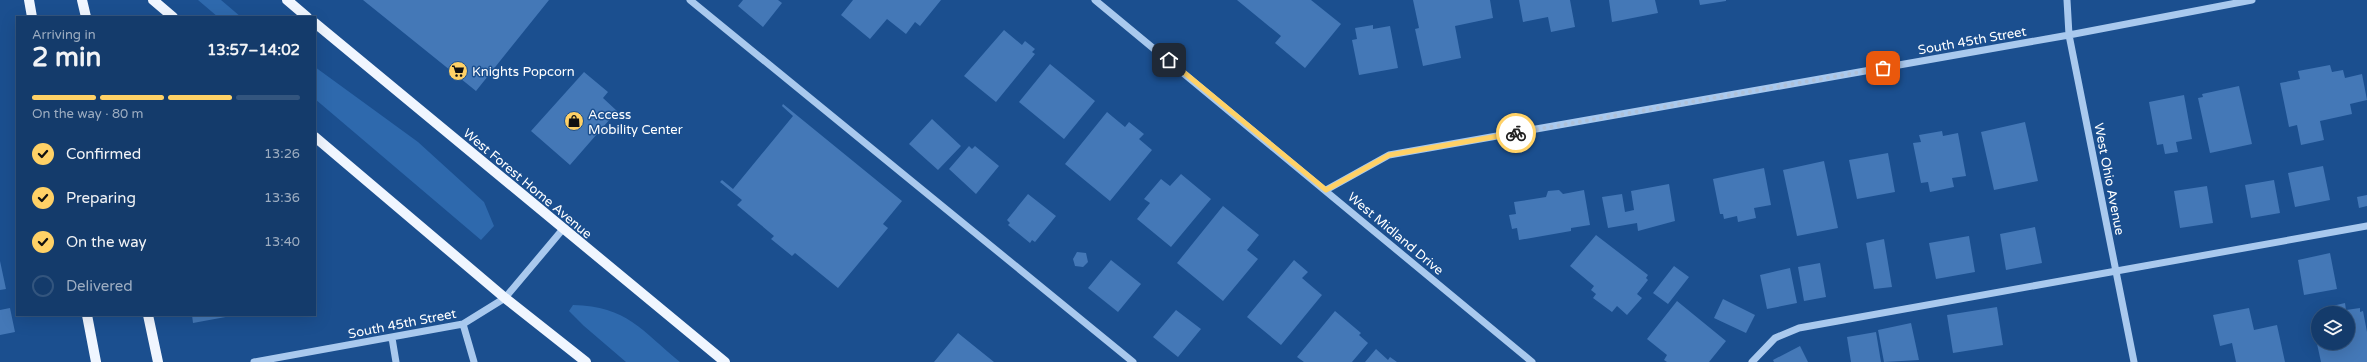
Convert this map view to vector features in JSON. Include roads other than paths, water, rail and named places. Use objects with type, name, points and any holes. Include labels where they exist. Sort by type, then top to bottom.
[{"type":"main road","points":[[29,0],[32,16]]},
{"type":"main road","points":[[82,0],[86,16]]},
{"type":"main road","points":[[153,0],[172,16]]},
{"type":"main road","points":[[287,0],[306,16]]},
{"type":"main road","name":"West Forest Home Avenue","points":[[316,24],[725,362]]},
{"type":"main road","points":[[316,138],[505,298],[586,362]]},
{"type":"main road","points":[[87,316],[96,362]]},
{"type":"main road","points":[[148,316],[158,362]]},
{"type":"street","points":[[690,0],[1133,362]]},
{"type":"street","name":"West Midland Drive","points":[[1095,0],[1532,362]]},
{"type":"street","name":"West Ohio Avenue","points":[[2067,0],[2069,35],[2134,362]]},
{"type":"street","name":"South 45th Street","points":[[1326,190],[1389,155],[2069,35],[2252,0]]},
{"type":"street","points":[[1752,362],[1775,338],[1799,328],[2367,226]]},
{"type":"street","name":"South 45th Street","points":[[254,362],[463,324],[505,298],[563,229]]},
{"type":"street","points":[[463,324],[474,362]]},
{"type":"street","points":[[392,338],[396,362]]},
{"type":"place","name":"Knights Popcorn","points":[[458,71]]},
{"type":"place","name":"Access Mobility Center","points":[[574,121]]}]
